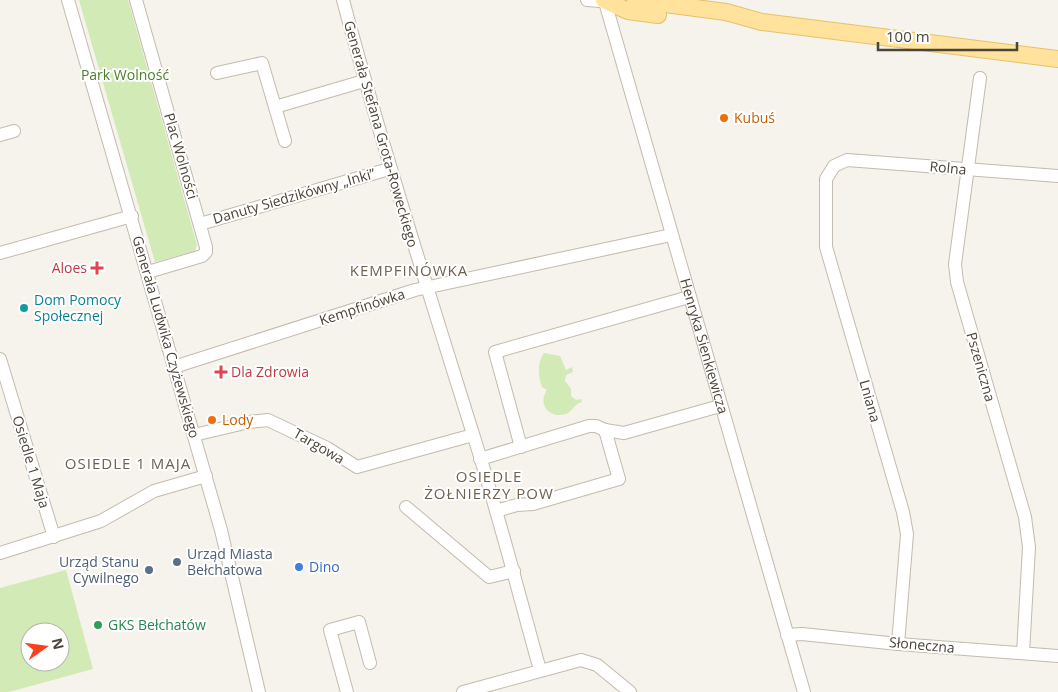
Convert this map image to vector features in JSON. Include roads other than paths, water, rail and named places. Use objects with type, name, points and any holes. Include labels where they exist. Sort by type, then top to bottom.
[{"type":"main road","points":[[605,1],[726,12],[762,22],[1058,59]]},
{"type":"street","points":[[0,253],[132,216],[69,0]]},
{"type":"street","name":"Plac Wolności","points":[[136,0],[206,247],[206,252],[202,256],[148,272]]},
{"type":"street","name":"Generała Stefana Grota-Roweckiego","points":[[343,0],[389,168],[496,511],[540,670]]},
{"type":"street","points":[[587,0],[605,1]]},
{"type":"street","name":"Henryka Sienkiewicza","points":[[605,1],[720,406],[804,692]]},
{"type":"street","points":[[612,28],[622,14],[633,4]]},
{"type":"street","points":[[217,74],[262,63],[285,141]]},
{"type":"street","name":"Pszeniczna","points":[[980,78],[955,264],[957,282],[1025,518],[1029,547],[1023,653]]},
{"type":"street","points":[[275,107],[364,81]]},
{"type":"street","points":[[0,134],[14,130]]},
{"type":"street","name":"Rolna","points":[[838,163],[857,160],[1058,176]]},
{"type":"street","name":"Lniana","points":[[838,163],[830,170],[826,180],[824,238],[903,512],[907,534],[898,644]]},
{"type":"street","name":"Danuty Siedzikówny „Inki”","points":[[200,224],[389,168]]},
{"type":"street","name":"Generała Ludwika Czyżewskiego","points":[[132,216],[221,530],[259,692]]},
{"type":"street","name":"Kempfinówka","points":[[174,367],[426,287],[671,235]]},
{"type":"street","points":[[521,447],[495,352],[689,297]]},
{"type":"street","name":"Osiedle 1 Maja","points":[[0,359],[54,537]]},
{"type":"street","points":[[480,459],[589,426],[624,433],[720,406]]},
{"type":"street","name":"Targowa","points":[[194,435],[249,422],[268,420],[327,448],[357,467],[473,435]]},
{"type":"street","points":[[496,511],[517,505],[533,504],[618,479],[605,430]]},
{"type":"street","points":[[0,553],[101,521],[154,491],[206,476]]},
{"type":"street","points":[[406,507],[489,578],[514,571]]},
{"type":"street","points":[[347,692],[330,630],[359,622],[370,663]]},
{"type":"street","name":"Słoneczna","points":[[787,635],[812,634],[898,644],[1058,656]]},
{"type":"street","points":[[464,692],[581,660],[607,672],[630,692]]},
{"type":"place","name":"Kubuś","points":[[724,118]]},
{"type":"place","name":"Aloes","points":[[97,268]]},
{"type":"place","name":"Dom Pomocy Społecznej","points":[[24,308]]},
{"type":"place","name":"Dla Zdrowia","points":[[221,372]]},
{"type":"place","name":"Lody","points":[[212,420]]},
{"type":"place","name":"Urząd Miasta Bełchatowa","points":[[177,562]]},
{"type":"place","name":"Dino","points":[[299,567]]},
{"type":"place","name":"Urząd Stanu Cywilnego","points":[[149,570]]},
{"type":"place","name":"GKS Bełchatów","points":[[98,625]]},
{"type":"district","name":"KEMPFINÓWKA","points":[[409,271]]},
{"type":"district","name":"OSIEDLE 1 MAJA","points":[[128,464]]},
{"type":"district","name":"OSIEDLE ŻOŁNIERZY POW","points":[[489,486]]},
{"type":"park label","name":"Park Wolność","points":[[125,75]]}]
